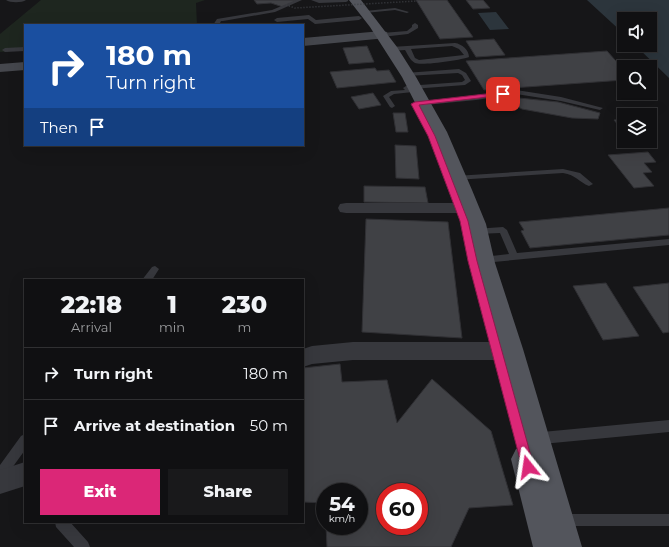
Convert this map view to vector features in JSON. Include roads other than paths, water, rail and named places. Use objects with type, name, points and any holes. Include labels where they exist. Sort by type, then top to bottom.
[{"type":"main road","points":[[349,0],[377,35],[413,91]]},
{"type":"main road","points":[[377,35],[391,49],[436,136],[454,178],[464,208],[477,231],[478,260]]},
{"type":"main road","points":[[464,208],[464,221],[478,260],[505,351],[554,534]]},
{"type":"street","points":[[304,42],[377,35]]},
{"type":"street","points":[[0,68],[24,66]]},
{"type":"street","points":[[346,208],[464,208]]},
{"type":"street","points":[[304,358],[353,351],[505,351]]},
{"type":"street","points":[[0,482],[24,474]]},
{"type":"lane","points":[[8,0],[24,0]]},
{"type":"lane","points":[[217,24],[219,20],[223,18],[273,11],[300,0]]},
{"type":"lane","points":[[313,0],[319,2],[349,0]]},
{"type":"lane","points":[[277,20],[309,17],[315,22],[395,9],[407,12]]},
{"type":"lane","points":[[377,35],[408,32],[415,28],[415,25]]},
{"type":"lane","points":[[391,49],[456,44],[461,47],[467,56],[462,58],[418,62],[413,59],[407,48]]},
{"type":"lane","points":[[6,50],[24,49]]},
{"type":"lane","points":[[458,71],[464,74],[468,81],[463,84],[413,91],[458,71]]},
{"type":"lane","points":[[392,106],[386,96],[393,92],[413,91],[516,92],[561,99],[600,108]]},
{"type":"lane","points":[[454,178],[563,171],[580,175],[589,184]]},
{"type":"lane","points":[[477,231],[503,230],[514,257]]},
{"type":"lane","points":[[478,260],[669,242]]},
{"type":"lane","points":[[148,279],[155,269]]},
{"type":"lane","points":[[528,439],[669,426]]},
{"type":"lane","points":[[0,475],[24,441]]},
{"type":"lane","points":[[554,534],[669,520]]},
{"type":"lane","points":[[62,523],[83,547]]}]
